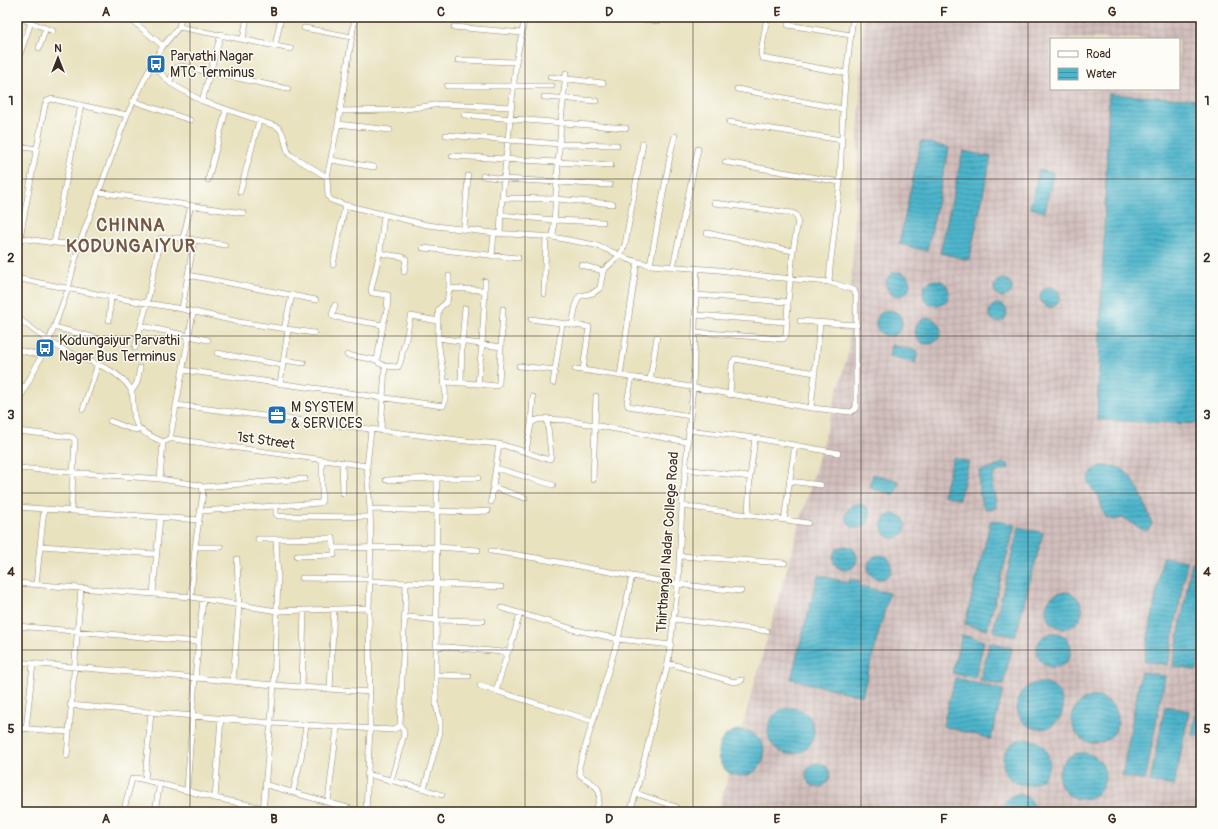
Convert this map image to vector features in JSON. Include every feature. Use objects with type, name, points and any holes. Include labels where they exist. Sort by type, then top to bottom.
[{"type":"street","points":[[17,17],[53,31]]},
{"type":"street","points":[[128,17],[162,46]]},
{"type":"street","points":[[17,404],[49,342],[68,289],[79,245],[127,115],[162,46],[179,27],[181,17]]},
{"type":"street","points":[[243,39],[247,17]]},
{"type":"street","points":[[275,46],[281,17]]},
{"type":"street","points":[[355,17],[338,124],[327,177],[328,196],[331,200],[345,205],[427,225],[494,233],[553,237],[595,246],[627,259],[650,265],[829,282],[856,292],[857,324],[855,409],[848,413],[575,369]]},
{"type":"street","points":[[500,233],[502,198],[515,86],[516,62],[524,17]]},
{"type":"street","points":[[582,17],[605,20]]},
{"type":"street","points":[[625,17],[658,21],[661,20],[662,17]]},
{"type":"street","points":[[767,17],[761,53],[762,58],[846,73]]},
{"type":"street","points":[[829,282],[840,182],[846,73],[854,17]]},
{"type":"street","points":[[17,64],[31,22]]},
{"type":"street","points":[[788,25],[851,34]]},
{"type":"street","points":[[179,27],[291,49]]},
{"type":"street","points":[[454,27],[522,33]]},
{"type":"street","points":[[38,48],[46,28]]},
{"type":"street","points":[[304,28],[352,36]]},
{"type":"street","points":[[202,101],[220,34]]},
{"type":"street","points":[[458,60],[516,62]]},
{"type":"street","points":[[152,64],[170,83],[202,101],[278,128],[284,134],[289,154],[327,177]]},
{"type":"street","points":[[170,83],[174,68],[178,66],[288,89]]},
{"type":"street","points":[[550,78],[566,76],[603,83]]},
{"type":"street","points":[[553,237],[561,122],[566,76]]},
{"type":"street","points":[[447,86],[552,86]]},
{"type":"street","points":[[737,89],[843,109]]},
{"type":"street","points":[[544,97],[597,101]]},
{"type":"street","points":[[17,253],[47,101],[52,99],[127,115]]},
{"type":"street","points":[[133,101],[190,120]]},
{"type":"street","points":[[340,111],[399,110],[441,104],[512,107]]},
{"type":"street","points":[[54,243],[81,105]]},
{"type":"street","points":[[208,180],[226,110]]},
{"type":"street","points":[[464,115],[626,128]]},
{"type":"street","points":[[240,192],[258,121]]},
{"type":"street","points":[[729,122],[842,140]]},
{"type":"street","points":[[338,124],[390,130]]},
{"type":"street","points":[[446,135],[560,144],[617,145]]},
{"type":"street","points":[[650,265],[675,136]]},
{"type":"street","points":[[572,325],[577,300],[580,296],[593,293],[600,288],[604,270],[620,255],[625,245],[643,143]]},
{"type":"street","points":[[17,146],[37,149]]},
{"type":"street","points":[[673,267],[698,149]]},
{"type":"street","points":[[452,156],[611,166]]},
{"type":"street","points":[[331,160],[374,167]]},
{"type":"street","points":[[725,162],[840,182]]},
{"type":"street","points":[[464,230],[468,176]]},
{"type":"street","points":[[483,176],[504,179],[610,185]]},
{"type":"street","points":[[98,192],[243,213]]},
{"type":"street","points":[[502,198],[556,199],[613,204]]},
{"type":"street","points":[[695,332],[781,339],[785,338],[786,336],[790,279],[798,220],[794,214],[714,203]]},
{"type":"street","points":[[183,238],[191,205]]},
{"type":"street","points":[[333,265],[345,205]]},
{"type":"street","points":[[377,360],[388,295],[372,293],[370,290],[380,251],[384,215]]},
{"type":"street","points":[[501,216],[603,222]]},
{"type":"street","points":[[492,256],[494,233]]},
{"type":"street","points":[[707,233],[793,251]]},
{"type":"street","points":[[544,294],[546,237]]},
{"type":"street","points":[[20,238],[54,243],[128,248]]},
{"type":"street","points":[[135,348],[142,326],[161,238],[183,238],[225,245]]},
{"type":"street","points":[[182,309],[194,240]]},
{"type":"street","points":[[423,248],[518,258]]},
{"type":"street","points":[[380,251],[384,254],[403,257],[406,259],[404,272]]},
{"type":"street","points":[[620,376],[637,262]]},
{"type":"street","points":[[581,266],[604,270]]},
{"type":"street","name":"Thirthangal Nadar College Road","points":[[630,812],[668,663],[671,644],[678,584],[682,506],[693,387],[697,269]]},
{"type":"street","points":[[188,275],[316,300]]},
{"type":"street","points":[[183,370],[443,406],[446,403],[445,382],[438,338],[438,309],[447,302],[449,276]]},
{"type":"street","points":[[17,277],[20,279],[68,289],[182,309],[239,322],[314,333]]},
{"type":"street","points":[[478,384],[486,281]]},
{"type":"street","points":[[449,288],[485,291]]},
{"type":"street","points":[[696,295],[788,302]]},
{"type":"street","points":[[280,384],[286,329],[292,296]]},
{"type":"street","points":[[109,320],[111,297]]},
{"type":"street","points":[[335,305],[332,316],[334,317],[382,325]]},
{"type":"street","points":[[461,383],[462,341],[465,308]]},
{"type":"street","points":[[445,382],[496,386],[499,384],[503,309]]},
{"type":"street","points":[[163,442],[170,439],[193,312]]},
{"type":"street","points":[[696,315],[787,322]]},
{"type":"street","points":[[347,355],[377,360],[378,363],[385,366],[398,367],[401,364],[404,345],[408,338],[411,316],[438,321]]},
{"type":"street","points":[[17,317],[49,342],[66,351],[98,364],[119,377],[132,392]]},
{"type":"street","points":[[531,319],[589,327],[583,370]]},
{"type":"street","points":[[800,321],[857,324]]},
{"type":"street","points":[[811,408],[820,323]]},
{"type":"street","points":[[553,384],[562,324]]},
{"type":"street","points":[[142,326],[208,340]]},
{"type":"street","points":[[54,327],[96,338]]},
{"type":"street","points":[[650,380],[657,337]]},
{"type":"street","points":[[438,338],[501,347]]},
{"type":"street","points":[[17,350],[41,355]]},
{"type":"street","points":[[217,354],[282,362],[304,362]]},
{"type":"street","points":[[730,395],[732,364],[735,359],[815,373]]},
{"type":"street","points":[[83,409],[98,364]]},
{"type":"street","points":[[381,431],[385,366]]},
{"type":"street","points":[[519,366],[555,370]]},
{"type":"street","points":[[140,368],[137,383],[132,392],[133,418],[140,430]]},
{"type":"street","points":[[632,377],[627,402],[628,406],[690,416]]},
{"type":"street","points":[[17,385],[25,387]]},
{"type":"street","points":[[593,480],[596,396]]},
{"type":"street","points":[[526,452],[531,424],[533,397]]},
{"type":"street","points":[[176,405],[371,430],[499,444],[550,459],[551,455],[547,418]]},
{"type":"street","points":[[531,424],[534,421],[547,418],[566,420],[687,442]]},
{"type":"street","points":[[110,421],[131,429],[140,430],[163,442]]},
{"type":"street","points":[[366,812],[370,728],[369,608],[371,548],[367,466],[371,430]]},
{"type":"street","points":[[688,430],[755,438],[838,453]]},
{"type":"street","points":[[17,431],[74,438],[76,442],[71,511]]},
{"type":"street","points":[[748,515],[750,476],[755,438]]},
{"type":"street","name":"1st Street","points":[[170,439],[367,466]]},
{"type":"street","points":[[160,479],[163,442]]},
{"type":"street","points":[[491,502],[499,444]]},
{"type":"street","points":[[784,520],[795,445]]},
{"type":"street","points":[[200,511],[321,502],[322,460]]},
{"type":"street","points":[[342,462],[343,492]]},
{"type":"street","points":[[17,468],[160,479],[196,484],[202,487],[305,479]]},
{"type":"street","points":[[496,468],[553,485]]},
{"type":"street","points":[[685,468],[750,476]]},
{"type":"street","points":[[424,789],[440,732],[440,721],[436,705],[437,478]]},
{"type":"street","points":[[386,480],[478,478]]},
{"type":"street","points":[[789,481],[822,485]]},
{"type":"street","points":[[191,597],[195,547],[203,493],[202,487]]},
{"type":"street","points":[[494,487],[525,498]]},
{"type":"street","points":[[17,506],[199,520]]},
{"type":"street","points":[[276,506],[277,516],[370,517]]},
{"type":"street","points":[[682,506],[808,523]]},
{"type":"street","points":[[36,584],[44,509]]},
{"type":"street","points":[[370,509],[488,511]]},
{"type":"street","points":[[153,593],[160,518]]},
{"type":"street","points":[[258,539],[333,538],[334,555],[297,556]]},
{"type":"street","points":[[125,805],[132,779],[136,778],[264,810],[274,685],[278,578],[276,539]]},
{"type":"street","points":[[40,546],[156,554]]},
{"type":"street","points":[[195,547],[222,547]]},
{"type":"street","points":[[334,548],[437,548],[478,550]]},
{"type":"street","points":[[491,551],[524,555],[678,584],[741,591]]},
{"type":"street","points":[[680,556],[786,563]]},
{"type":"street","points":[[233,681],[239,605],[238,559]]},
{"type":"street","points":[[596,812],[600,795],[599,789],[580,775],[579,764],[618,639],[632,576]]},
{"type":"street","points":[[302,578],[501,587]]},
{"type":"street","points":[[17,583],[191,597],[277,611],[369,608]]},
{"type":"street","points":[[391,781],[404,734],[403,729],[400,726],[407,583]]},
{"type":"street","points":[[67,756],[70,705],[81,589]]},
{"type":"street","points":[[187,790],[195,678],[203,599]]},
{"type":"street","points":[[502,608],[576,630],[618,639],[671,644]]},
{"type":"street","points":[[330,689],[334,609]]},
{"type":"street","points":[[302,687],[304,610]]},
{"type":"street","points":[[496,691],[520,613]]},
{"type":"street","points":[[405,619],[410,617],[436,620],[483,621]]},
{"type":"street","points":[[674,619],[767,631]]},
{"type":"street","points":[[17,626],[199,642]]},
{"type":"street","points":[[436,646],[503,652],[508,651]]},
{"type":"street","points":[[17,662],[370,692]]},
{"type":"street","points":[[668,663],[734,682],[742,680]]},
{"type":"street","points":[[26,729],[33,664]]},
{"type":"street","points":[[436,675],[469,676]]},
{"type":"street","points":[[480,686],[593,721]]},
{"type":"street","points":[[70,705],[272,723],[393,730],[400,726]]},
{"type":"street","points":[[145,780],[151,712]]},
{"type":"street","points":[[215,798],[221,718]]},
{"type":"street","points":[[293,792],[301,758],[306,724]]},
{"type":"street","points":[[328,802],[338,727]]},
{"type":"street","points":[[17,728],[69,732]]},
{"type":"street","points":[[367,774],[442,795]]},
{"type":"street","points":[[156,812],[160,783]]},
{"type":"street","points":[[266,785],[362,812]]},
{"type":"street","points":[[636,793],[676,807]]},
{"type":"shaded area","points":[[864,17],[1201,17],[1201,812],[718,812],[848,354]]},
{"type":"green space","points":[[1198,17],[1201,17],[1201,82],[1194,82]]},
{"type":"water","points":[[1109,94],[1201,100],[1201,424],[1097,420]]},
{"type":"water","points":[[921,141],[949,148],[927,251],[899,244]]},
{"type":"water","points":[[963,151],[991,157],[969,260],[940,253]]},
{"type":"water","points":[[1039,170],[1053,173],[1045,212],[1030,208]]},
{"type":"water","points":[[893,272],[903,272],[910,279],[910,289],[903,296],[893,296],[886,289],[886,279]]},
{"type":"water","points":[[999,279],[1007,279],[1012,284],[1010,295],[1007,297],[999,297],[994,292],[994,284]]},
{"type":"water","points":[[936,280],[945,284],[949,293],[945,302],[936,306],[927,302],[923,293],[927,284]]},
{"type":"water","points":[[1050,287],[1057,290],[1060,297],[1057,304],[1050,307],[1043,304],[1040,297],[1043,290]]},
{"type":"water","points":[[994,304],[1002,304],[1007,309],[1005,320],[1002,322],[994,322],[989,317],[989,309]]},
{"type":"water","points":[[889,310],[898,314],[902,323],[898,332],[889,336],[880,332],[876,323],[880,314]]},
{"type":"water","points":[[928,318],[937,322],[941,331],[937,340],[928,344],[919,340],[915,331],[919,322]]},
{"type":"water","points":[[891,345],[918,351],[915,363],[889,357]]},
{"type":"water","points":[[953,458],[969,462],[959,499],[943,495]]},
{"type":"water","points":[[1002,463],[1008,464],[1009,467],[1008,469],[994,474],[993,487],[996,508],[987,510],[980,496],[980,473],[981,470],[991,469]]},
{"type":"water","points":[[1102,466],[1113,466],[1120,468],[1131,478],[1136,485],[1150,518],[1152,525],[1148,530],[1143,530],[1124,518],[1114,520],[1106,518],[1099,497],[1088,483],[1092,472]]},
{"type":"water","points":[[873,474],[899,481],[895,495],[870,488]]},
{"type":"water","points":[[858,504],[863,505],[869,511],[869,521],[863,527],[858,528],[853,527],[847,521],[846,516],[847,511],[853,505]]},
{"type":"water","points":[[894,514],[899,515],[905,521],[905,531],[899,537],[894,538],[889,537],[883,531],[882,526],[883,521],[889,515]]},
{"type":"water","points":[[991,520],[1015,525],[987,630],[965,624]]},
{"type":"water","points":[[1019,527],[1043,533],[1015,637],[993,631]]},
{"type":"water","points":[[845,546],[850,547],[856,553],[856,563],[850,569],[845,570],[840,569],[834,563],[833,558],[834,553],[840,547]]},
{"type":"water","points":[[880,555],[885,556],[891,562],[891,572],[885,578],[880,579],[875,578],[869,572],[868,567],[869,562],[875,556]]},
{"type":"water","points":[[1163,557],[1187,561],[1168,665],[1144,661]]},
{"type":"water","points":[[1192,562],[1201,564],[1201,648],[1197,671],[1173,666]]},
{"type":"water","points":[[818,575],[849,583],[850,579],[860,581],[859,586],[889,593],[862,696],[791,679]]},
{"type":"water","points":[[1064,592],[1074,595],[1079,600],[1082,610],[1079,620],[1074,625],[1064,628],[1054,625],[1049,620],[1046,610],[1049,600],[1054,595]]},
{"type":"water","points":[[1051,633],[1057,633],[1066,638],[1070,644],[1070,656],[1066,662],[1057,667],[1051,667],[1042,662],[1037,653],[1037,647],[1042,638]]},
{"type":"water","points":[[962,635],[984,641],[975,678],[952,673]]},
{"type":"water","points":[[990,642],[1012,648],[1003,685],[980,680]]},
{"type":"water","points":[[1141,672],[1165,676],[1145,781],[1122,776]]},
{"type":"water","points":[[955,678],[1003,690],[991,739],[943,726]]},
{"type":"water","points":[[1035,683],[1045,683],[1053,687],[1059,693],[1063,701],[1063,711],[1059,719],[1053,725],[1045,729],[1035,729],[1027,725],[1021,719],[1017,711],[1017,701],[1021,693],[1027,687]]},
{"type":"water","points":[[1201,686],[1201,737],[1192,735]]},
{"type":"water","points":[[1090,697],[1100,697],[1108,701],[1114,707],[1118,715],[1118,725],[1114,733],[1108,739],[1100,743],[1090,743],[1082,739],[1076,733],[1072,725],[1072,715],[1076,707],[1082,701]]},
{"type":"water","points":[[1165,706],[1189,711],[1174,786],[1150,782]]},
{"type":"water","points":[[787,708],[795,708],[804,712],[810,718],[814,731],[810,744],[804,750],[795,754],[787,754],[778,750],[772,744],[768,735],[768,727],[772,718],[778,712]]},
{"type":"water","points":[[737,730],[745,730],[754,734],[760,740],[764,753],[760,766],[754,772],[745,776],[737,776],[728,772],[722,766],[718,757],[718,749],[722,740],[728,734]]},
{"type":"water","points":[[1021,739],[1031,739],[1039,743],[1045,749],[1049,757],[1049,767],[1045,775],[1039,781],[1031,785],[1021,785],[1013,781],[1007,775],[1003,767],[1003,757],[1007,749],[1013,743]]},
{"type":"water","points":[[1077,753],[1087,753],[1095,757],[1101,763],[1105,771],[1105,781],[1101,789],[1095,795],[1087,799],[1077,799],[1069,795],[1063,789],[1059,781],[1059,771],[1063,763],[1069,757]]},
{"type":"water","points":[[818,763],[823,764],[829,770],[829,780],[823,786],[818,787],[813,786],[807,780],[806,775],[807,770],[813,764]]},
{"type":"water","points":[[1017,794],[1027,797],[1032,802],[1035,812],[1002,812],[1003,805],[1006,800]]},
{"type":"place","name":"Parvathi Nagar MTC Terminus","points":[[156,64]]},
{"type":"place","name":"Kodungaiyur Parvathi Nagar Bus Terminus","points":[[45,348]]},
{"type":"place","name":"M SYSTEM & SERVICES","points":[[277,415]]},
{"type":"district","name":"CHINNA KODUNGAIYUR","points":[[131,235]]}]
